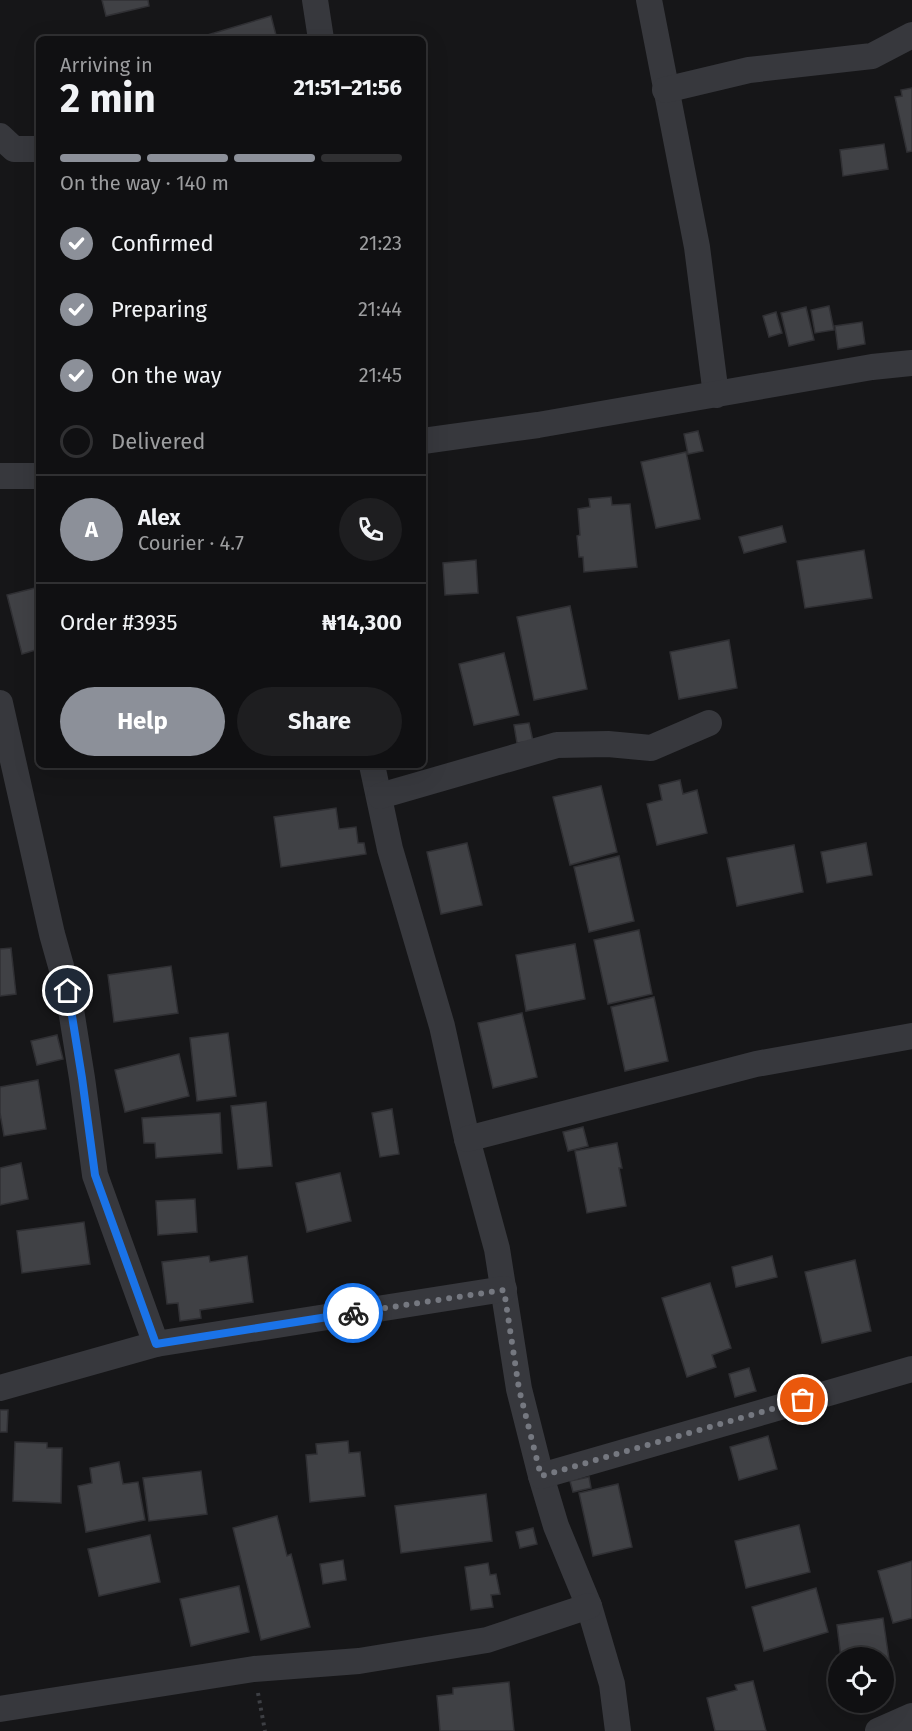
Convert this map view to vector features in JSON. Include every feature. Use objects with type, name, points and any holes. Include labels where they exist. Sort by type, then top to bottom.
[{"type":"street","points":[[315,0],[321,36]]},
{"type":"street","points":[[649,0],[665,90],[698,247],[716,395]]},
{"type":"street","points":[[665,90],[749,70],[872,56],[912,35]]},
{"type":"street","points":[[0,136],[14,149],[36,149]]},
{"type":"street","points":[[426,441],[538,425],[872,367],[912,363]]},
{"type":"street","points":[[0,476],[36,476]]},
{"type":"street","points":[[0,703],[52,934],[68,991],[95,1175],[156,1344]]},
{"type":"street","points":[[380,796],[557,745],[608,744],[651,748],[708,723]]},
{"type":"street","points":[[373,768],[390,849],[442,1026],[467,1139],[497,1249],[519,1389],[541,1476],[556,1526],[589,1606],[612,1684],[618,1731]]},
{"type":"street","points":[[467,1139],[756,1064],[912,1036]]},
{"type":"street","points":[[0,1388],[156,1344],[504,1290]]},
{"type":"street","points":[[541,1476],[912,1369]]},
{"type":"street","points":[[0,1708],[254,1668],[359,1661],[487,1640],[589,1606]]},
{"type":"street","points":[[878,1731],[912,1716]]},
{"type":"path","points":[[254,1668],[265,1731]]},
{"type":"building","points":[[102,0],[148,0],[149,6],[106,16]]},
{"type":"building","points":[[271,16],[276,36],[204,36]]},
{"type":"building","points":[[912,88],[912,151],[907,152],[895,97],[902,96],[901,90]]},
{"type":"building","points":[[884,144],[888,169],[843,176],[840,150]]},
{"type":"building","points":[[829,306],[834,330],[815,333],[811,310]]},
{"type":"building","points":[[806,307],[814,340],[789,346],[781,313]]},
{"type":"building","points":[[776,312],[782,333],[769,337],[763,316]]},
{"type":"building","points":[[862,322],[865,344],[838,349],[835,326]]},
{"type":"building","points":[[698,431],[703,451],[688,454],[684,434]]},
{"type":"building","points":[[686,452],[700,519],[656,528],[641,462]]},
{"type":"building","points":[[611,497],[612,505],[630,504],[637,567],[584,572],[583,557],[579,557],[577,536],[580,535],[578,509],[590,507],[589,499]]},
{"type":"building","points":[[782,526],[786,542],[744,553],[739,537]]},
{"type":"building","points":[[864,550],[872,598],[805,608],[797,561]]},
{"type":"building","points":[[476,560],[478,593],[445,595],[443,563]]},
{"type":"building","points":[[36,588],[36,650],[22,654],[7,595]]},
{"type":"building","points":[[570,606],[587,689],[534,700],[517,617]]},
{"type":"building","points":[[729,640],[737,688],[679,699],[670,652]]},
{"type":"building","points":[[504,653],[519,715],[474,725],[459,664]]},
{"type":"building","points":[[529,723],[533,741],[517,743],[514,725]]},
{"type":"building","points":[[680,780],[683,794],[697,790],[707,833],[657,845],[647,804],[662,800],[659,785]]},
{"type":"building","points":[[601,786],[617,852],[570,865],[553,797]]},
{"type":"building","points":[[336,808],[339,829],[356,827],[358,843],[364,843],[366,854],[281,867],[274,817]]},
{"type":"building","points":[[467,843],[482,905],[441,914],[427,852]]},
{"type":"building","points":[[866,843],[872,875],[827,883],[821,852]]},
{"type":"building","points":[[794,845],[803,892],[737,906],[727,858]]},
{"type":"building","points":[[619,856],[634,921],[589,932],[574,867]]},
{"type":"building","points":[[639,930],[652,994],[608,1004],[594,940]]},
{"type":"building","points":[[575,944],[585,999],[526,1011],[516,955]]},
{"type":"building","points":[[11,948],[16,994],[0,996],[0,949]]},
{"type":"building","points":[[171,966],[178,1013],[114,1022],[108,975]]},
{"type":"building","points":[[654,997],[668,1061],[625,1071],[611,1007]]},
{"type":"building","points":[[522,1013],[537,1077],[493,1088],[478,1023]]},
{"type":"building","points":[[228,1033],[236,1096],[197,1101],[190,1038]]},
{"type":"building","points":[[57,1035],[63,1059],[37,1065],[31,1041]]},
{"type":"building","points":[[179,1054],[189,1096],[125,1112],[115,1070]]},
{"type":"building","points":[[38,1080],[46,1129],[4,1136],[0,1113],[0,1087]]},
{"type":"building","points":[[266,1102],[272,1166],[238,1169],[231,1106]]},
{"type":"building","points":[[392,1109],[399,1154],[380,1157],[372,1113]]},
{"type":"building","points":[[220,1113],[222,1153],[156,1158],[155,1143],[144,1143],[142,1118]]},
{"type":"building","points":[[583,1127],[588,1146],[568,1151],[563,1132]]},
{"type":"building","points":[[617,1143],[626,1206],[587,1213],[575,1151]]},
{"type":"building","points":[[21,1163],[28,1199],[0,1205],[0,1168]]},
{"type":"building","points":[[340,1173],[351,1221],[307,1232],[296,1183]]},
{"type":"building","points":[[195,1199],[197,1232],[158,1235],[156,1201]]},
{"type":"building","points":[[84,1222],[90,1264],[22,1273],[17,1231]]},
{"type":"building","points":[[209,1256],[210,1262],[247,1256],[253,1302],[200,1310],[201,1318],[180,1321],[178,1303],[167,1304],[162,1262]]},
{"type":"building","points":[[772,1256],[777,1277],[736,1287],[732,1267]]},
{"type":"building","points":[[855,1260],[871,1331],[822,1343],[805,1272]]},
{"type":"building","points":[[710,1283],[731,1348],[712,1355],[716,1367],[687,1377],[662,1298]]},
{"type":"building","points":[[749,1368],[756,1391],[735,1397],[729,1374]]},
{"type":"building","points":[[0,1410],[8,1410],[7,1432],[0,1432]]},
{"type":"building","points":[[768,1436],[777,1469],[739,1480],[730,1447]]},
{"type":"building","points":[[348,1441],[349,1453],[360,1452],[365,1496],[310,1502],[306,1455],[317,1454],[316,1444]]},
{"type":"building","points":[[15,1442],[47,1443],[47,1448],[62,1448],[61,1503],[13,1501]]},
{"type":"building","points":[[119,1462],[123,1484],[138,1482],[145,1520],[86,1532],[78,1486],[92,1483],[90,1468]]},
{"type":"building","points":[[201,1471],[207,1514],[149,1521],[143,1478]]},
{"type":"building","points":[[589,1477],[591,1488],[573,1492],[570,1481]]},
{"type":"building","points":[[618,1484],[632,1547],[593,1556],[579,1493]]},
{"type":"building","points":[[486,1494],[492,1541],[401,1553],[395,1506]]},
{"type":"building","points":[[277,1516],[287,1556],[291,1554],[310,1627],[261,1640],[233,1528]]},
{"type":"building","points":[[799,1525],[810,1572],[746,1588],[735,1541]]},
{"type":"building","points":[[533,1528],[537,1544],[520,1548],[516,1532]]},
{"type":"building","points":[[150,1535],[160,1582],[99,1596],[88,1549]]},
{"type":"building","points":[[343,1560],[346,1580],[323,1584],[320,1564]]},
{"type":"building","points":[[912,1561],[912,1618],[893,1623],[878,1571]]},
{"type":"building","points":[[488,1563],[490,1575],[496,1574],[500,1594],[491,1595],[493,1607],[471,1610],[465,1567]]},
{"type":"building","points":[[239,1586],[249,1632],[191,1646],[180,1599]]},
{"type":"building","points":[[816,1588],[828,1632],[764,1651],[752,1607]]},
{"type":"building","points":[[883,1618],[887,1647],[840,1647],[837,1625]]},
{"type":"building","points":[[753,1681],[766,1731],[715,1731],[707,1698],[737,1690],[735,1685]]},
{"type":"building","points":[[509,1682],[514,1731],[440,1731],[437,1696],[453,1694],[453,1688]]},
{"type":"way so far","points":[[353,1313],[504,1290],[519,1389],[541,1476],[803,1400]]},
{"type":"route","points":[[68,991],[95,1175],[156,1344],[353,1313]]}]
